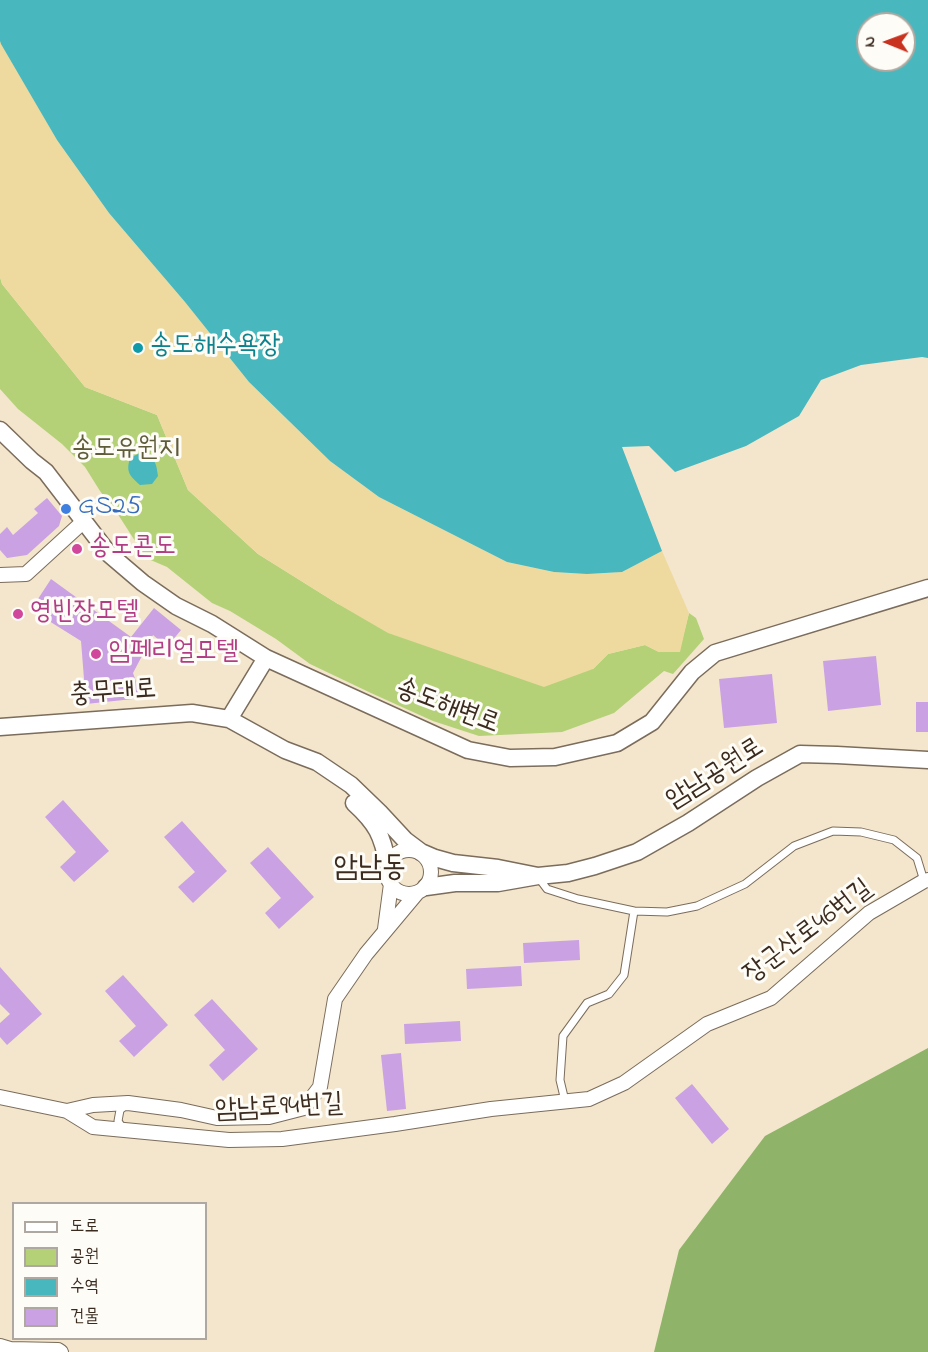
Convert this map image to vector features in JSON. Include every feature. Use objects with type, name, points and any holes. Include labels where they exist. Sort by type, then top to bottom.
[{"type":"street","name":"송도해변로","points":[[0,430],[46,472],[109,554],[143,583],[176,606],[212,624],[266,658],[468,750],[510,758],[555,757],[617,743],[652,722],[692,672],[715,653],[928,588]]},
{"type":"street","points":[[0,575],[26,574],[84,521]]},
{"type":"street","points":[[229,719],[266,658]]},
{"type":"street","name":"충무대로","points":[[0,727],[192,713],[229,719]]},
{"type":"street","name":"암남공원로","points":[[229,719],[285,750],[317,762],[351,785],[405,840],[421,852],[453,863],[498,868],[538,876]]},
{"type":"street","name":"암남공원로","points":[[285,750],[306,768],[338,789],[364,812],[383,840],[388,865]]},
{"type":"street","name":"암남공원로","points":[[421,890],[455,883],[498,883],[568,873],[637,852],[800,754],[928,760]]},
{"type":"street","points":[[67,1111],[93,1105],[128,1103],[181,1110],[217,1118],[269,1117],[304,1108],[320,1087],[335,999],[366,954],[431,879],[432,869],[428,859],[421,852],[411,849],[402,850],[393,856],[388,865],[389,907],[385,931]]},
{"type":"street","name":"장군산로46번길","points":[[565,1101],[589,1099],[624,1083],[707,1024],[771,998],[869,912],[926,880]]},
{"type":"street","points":[[390,884],[398,891],[407,894],[421,890]]},
{"type":"street","name":"암남로94번길","points":[[0,1097],[67,1111],[93,1127],[229,1140],[282,1139],[565,1101]]},
{"type":"street","points":[[0,1346],[10,1349],[58,1350],[61,1352]]},
{"type":"lane","points":[[538,876],[547,889],[578,899],[634,911],[667,912],[697,906],[745,884],[794,846],[833,831],[861,832],[894,840],[917,858],[926,880]]},
{"type":"lane","points":[[565,1101],[560,1080],[563,1036],[587,1003],[609,994],[624,975],[634,911]]},
{"type":"lane","points":[[123,1130],[118,1121],[120,1110],[128,1103]]},
{"type":"green space","name":"송도유원지","points":[[0,277],[2,284],[85,387],[157,415],[188,490],[258,554],[338,604],[593,669],[608,654],[645,645],[659,652],[679,652],[689,613],[696,618],[704,639],[673,674],[664,671],[614,713],[562,732],[479,736],[433,721],[310,664],[276,639],[230,611],[212,603],[167,567],[146,558],[85,467],[62,444],[18,409],[0,389]]},
{"type":"green space","points":[[928,1048],[928,1352],[654,1352],[679,1250],[765,1136]]},
{"type":"sand","name":"송도해수욕장","points":[[0,41],[57,140],[109,213],[249,382],[330,461],[379,497],[507,562],[554,572],[587,574],[622,572],[662,551],[689,613],[680,652],[659,652],[645,645],[608,654],[593,669],[544,687],[388,633],[258,554],[188,490],[157,415],[85,387],[2,284],[0,277]]},
{"type":"water","points":[[0,0],[928,0],[928,358],[861,365],[821,380],[799,416],[746,446],[675,472],[649,446],[622,447],[662,551],[622,572],[587,574],[554,572],[507,562],[379,497],[330,461],[249,382],[109,213],[57,140],[1,44]]},
{"type":"water","points":[[140,453],[155,463],[158,476],[152,484],[140,485],[129,473],[130,458]]},
{"type":"building","points":[[47,498],[62,516],[59,526],[27,555],[7,558],[0,550],[0,534],[7,527],[13,535],[38,513],[34,509]]},
{"type":"building","points":[[51,579],[131,637],[154,608],[181,630],[167,647],[153,635],[133,673],[142,698],[86,704],[81,641],[41,616],[46,608],[36,602]]},
{"type":"building","points":[[876,656],[881,705],[828,711],[823,661]]},
{"type":"building","points":[[772,674],[777,723],[724,728],[719,679]]},
{"type":"building","points":[[916,702],[928,702],[928,732],[916,732]]},
{"type":"building","points":[[63,800],[109,851],[74,882],[60,867],[76,852],[45,817]]},
{"type":"building","points":[[182,821],[227,871],[193,903],[178,887],[195,872],[164,837]]},
{"type":"building","points":[[268,847],[314,897],[279,929],[265,913],[281,898],[250,863]]},
{"type":"building","points":[[579,940],[580,960],[524,963],[523,943]]},
{"type":"building","points":[[521,966],[522,986],[467,989],[466,969]]},
{"type":"building","points":[[0,967],[42,1014],[7,1045],[0,1037],[0,1023],[10,1014],[0,1004]]},
{"type":"building","points":[[123,975],[168,1025],[134,1057],[119,1041],[136,1026],[105,991]]},
{"type":"building","points":[[212,999],[258,1049],[223,1081],[209,1065],[225,1050],[194,1015]]},
{"type":"building","points":[[460,1021],[461,1041],[405,1044],[404,1024]]},
{"type":"building","points":[[401,1053],[406,1109],[387,1111],[381,1055]]},
{"type":"building","points":[[692,1084],[729,1129],[712,1144],[675,1098]]},
{"type":"place","name":"송도해수욕장","points":[[138,348]]},
{"type":"place","name":"GS25","points":[[66,509]]},
{"type":"place","name":"송도콘도","points":[[77,549]]},
{"type":"place","name":"영빈장모텔","points":[[18,614]]},
{"type":"place","name":"임페리얼모텔","points":[[96,654]]},
{"type":"district","name":"암남동","points":[[370,870]]}]
